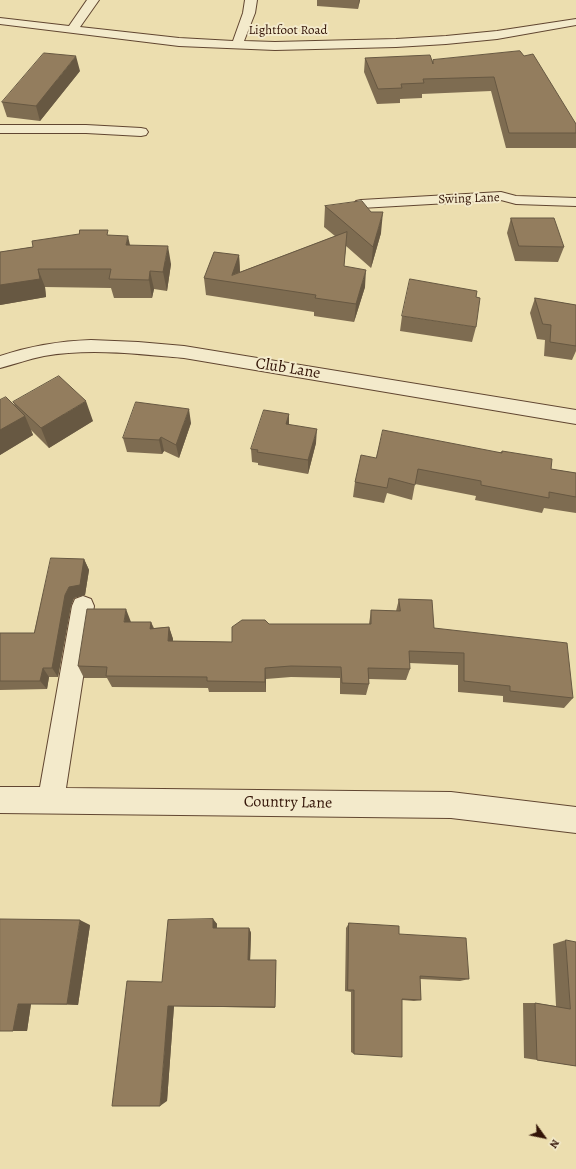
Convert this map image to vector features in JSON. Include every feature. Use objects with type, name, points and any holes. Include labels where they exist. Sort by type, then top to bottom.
[{"type":"street","points":[[72,29],[93,0]]},
{"type":"street","points":[[237,45],[249,13],[251,0]]},
{"type":"street","name":"Lightfoot Road","points":[[0,20],[179,42],[237,45],[333,45],[446,40],[497,35],[576,22]]},
{"type":"street","points":[[0,129],[86,129],[141,132]]},
{"type":"street","name":"Swing Lane","points":[[361,204],[501,196],[516,200],[576,202]]},
{"type":"street","name":"Club Lane","points":[[0,362],[36,352],[76,347],[154,349],[192,353],[576,417]]},
{"type":"street","points":[[51,801],[83,606]]},
{"type":"street","name":"Country Lane","points":[[0,800],[451,805],[576,820]]},
{"type":"building","points":[[520,51],[524,56],[533,54],[576,124],[576,133],[509,133],[494,77],[423,79],[424,83],[401,84],[402,88],[378,89],[365,58],[430,55],[433,64],[433,60]]},
{"type":"building","points":[[44,53],[76,56],[36,106],[2,102]]},
{"type":"building","points":[[362,201],[371,212],[383,212],[373,247],[325,206]]},
{"type":"building","points":[[511,218],[554,218],[564,247],[519,246]]},
{"type":"building","points":[[80,230],[108,230],[107,235],[128,236],[126,245],[168,246],[163,272],[150,271],[149,280],[109,279],[111,269],[38,269],[40,279],[0,285],[0,252],[33,247],[32,241],[79,234]]},
{"type":"building","points":[[347,232],[344,266],[366,270],[356,304],[315,298],[316,295],[204,278],[214,252],[239,255],[232,275]]},
{"type":"building","points":[[410,279],[477,291],[476,297],[480,298],[476,327],[402,316]]},
{"type":"building","points":[[535,298],[576,305],[576,346],[550,342],[551,325],[543,324]]},
{"type":"building","points":[[59,376],[86,401],[41,428],[13,402]]},
{"type":"building","points":[[6,397],[25,416],[0,430],[0,400]]},
{"type":"building","points":[[136,402],[189,409],[176,445],[161,437],[159,440],[123,438]]},
{"type":"building","points":[[264,410],[289,414],[286,424],[317,429],[308,460],[257,452],[258,450],[251,449]]},
{"type":"building","points":[[383,430],[502,453],[502,451],[552,459],[551,469],[576,473],[576,497],[549,492],[549,498],[481,485],[481,481],[418,469],[415,485],[389,478],[387,488],[355,482],[361,455],[376,458]]},
{"type":"building","points":[[51,558],[84,559],[80,585],[69,587],[65,595],[52,668],[43,668],[40,681],[0,681],[0,633],[34,633]]},
{"type":"building","points":[[399,599],[432,600],[434,628],[567,643],[573,698],[510,691],[510,686],[464,681],[464,653],[409,651],[410,669],[368,668],[369,684],[342,683],[341,667],[291,666],[265,668],[265,682],[207,681],[207,677],[106,676],[107,667],[78,666],[87,609],[126,609],[124,622],[151,622],[150,629],[169,627],[168,641],[232,642],[232,627],[242,620],[265,620],[269,624],[371,624],[371,610],[400,611]]},
{"type":"building","points":[[0,919],[80,920],[67,1004],[18,1004],[13,1031],[0,1031]]},
{"type":"building","points":[[213,919],[213,928],[249,928],[248,960],[276,960],[275,1007],[168,1006],[160,1106],[112,1106],[127,981],[162,982],[168,920]]},
{"type":"building","points":[[349,923],[399,926],[399,934],[466,938],[469,979],[420,976],[421,1000],[402,999],[402,1057],[354,1054],[354,990],[348,990]]},
{"type":"building","points":[[566,940],[576,942],[576,1066],[537,1060],[535,1003],[570,1009]]}]
